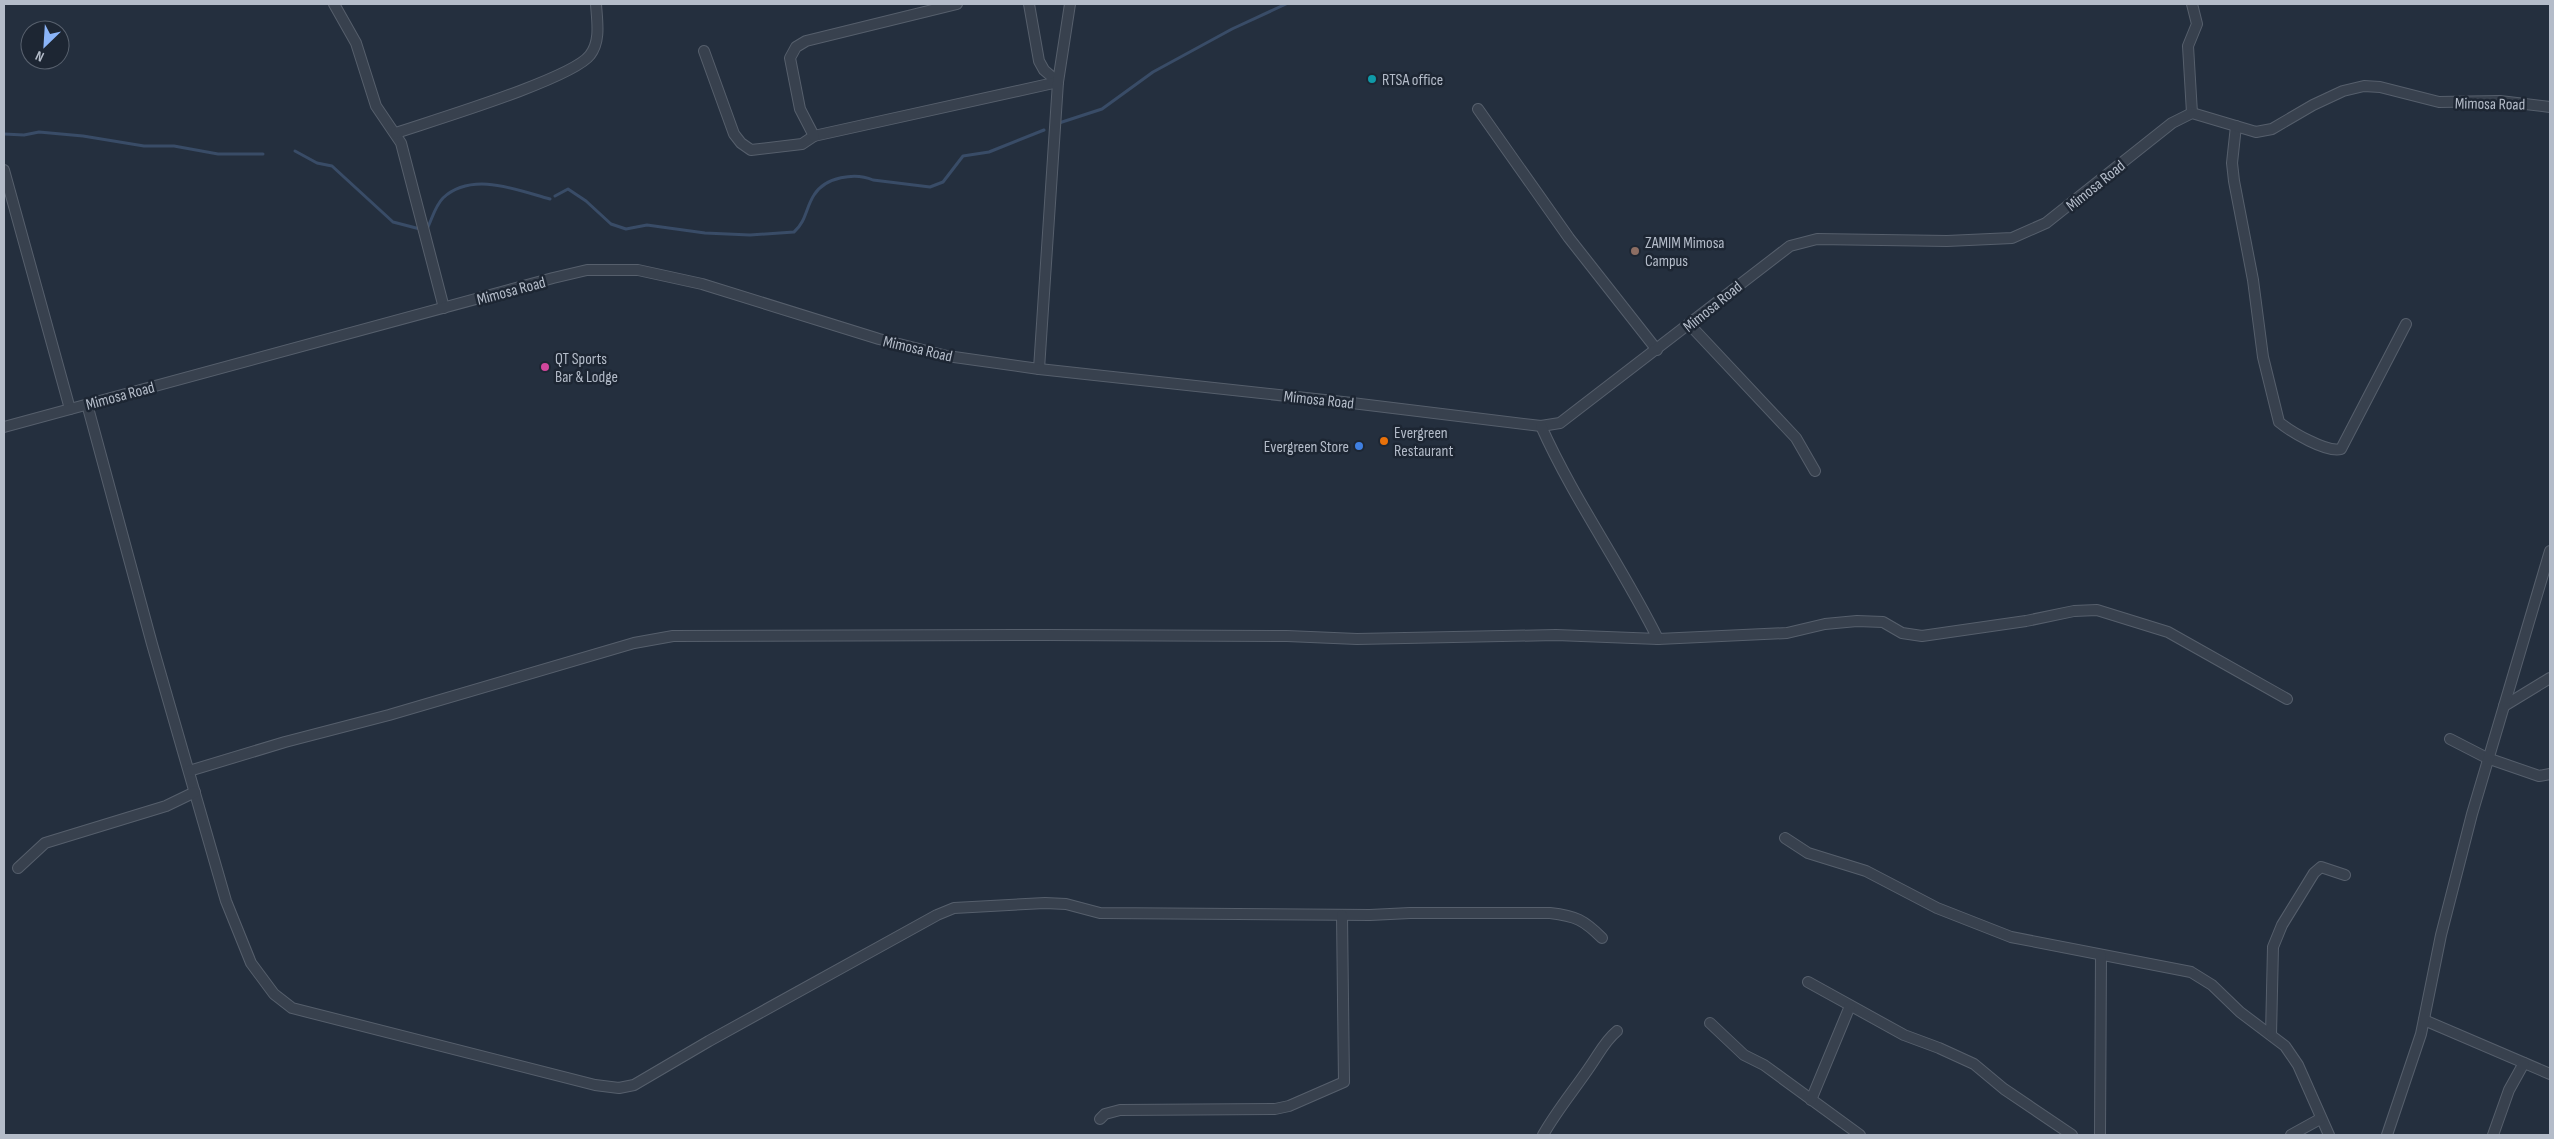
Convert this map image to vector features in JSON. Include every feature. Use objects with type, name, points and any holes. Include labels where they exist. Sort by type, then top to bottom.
[{"type":"street","points":[[334,4],[356,42],[376,106],[396,133],[412,177],[444,308]]},
{"type":"street","points":[[396,133],[534,85],[583,62],[595,46],[598,24],[596,4]]},
{"type":"street","points":[[814,136],[800,109],[790,58],[796,47],[806,41],[957,4]]},
{"type":"street","points":[[1029,4],[1039,61],[1044,70],[1058,82]]},
{"type":"street","points":[[1039,369],[1058,82],[1070,4]]},
{"type":"street","points":[[2192,4],[2197,24],[2188,46],[2192,113]]},
{"type":"street","points":[[704,51],[734,134],[741,143],[751,150],[802,144],[814,136],[1058,82]]},
{"type":"street","name":"Mimosa Road","points":[[4,427],[587,270],[638,270],[702,284],[913,349],[1039,369],[1352,403],[1525,426],[1541,426],[1560,423],[1790,246],[1817,239],[1995,240],[2029,232],[2057,215],[2172,123],[2192,113],[2256,132],[2272,129],[2313,105],[2343,91],[2364,86],[2380,87],[2439,102],[2500,101],[2550,107]]},
{"type":"street","points":[[1478,110],[1569,238],[1657,350]]},
{"type":"street","points":[[2236,126],[2232,163],[2234,181],[2252,272],[2263,357],[2280,422],[2318,444],[2334,451],[2341,449],[2406,324]]},
{"type":"street","points":[[4,170],[70,409]]},
{"type":"street","points":[[1689,324],[1796,438],[1815,471]]},
{"type":"street","points":[[87,404],[152,644],[226,901],[238,935],[251,962],[274,994],[286,1005],[619,1088],[634,1085],[743,1022],[954,908],[1066,904],[1100,913],[1342,915],[1550,913],[1584,920],[1602,938]]},
{"type":"street","points":[[1541,426],[1554,454],[1634,590],[1658,639]]},
{"type":"street","points":[[2387,1135],[2409,1074],[2424,1020],[2442,935],[2487,758],[2550,551]]},
{"type":"street","points":[[189,771],[277,744],[389,716],[634,643],[673,636],[1007,634],[1287,636],[1357,640],[1565,635],[1658,639],[1787,633],[1825,624],[1857,621],[1883,622],[1902,633],[1922,636],[2074,611],[2097,610],[2168,632],[2288,700]]},
{"type":"street","points":[[2504,706],[2550,678]]},
{"type":"street","points":[[2450,739],[2487,758],[2540,776],[2550,774]]},
{"type":"street","points":[[18,868],[45,843],[166,806],[195,792]]},
{"type":"street","points":[[1785,838],[1808,852],[1866,871],[1916,899],[2011,938],[2191,972],[2212,986],[2240,1012],[2285,1046],[2298,1065],[2328,1135]]},
{"type":"street","points":[[2271,1035],[2272,960],[2274,947],[2282,925],[2306,884],[2322,867],[2345,875]]},
{"type":"street","points":[[1100,1119],[1111,1111],[1120,1110],[1283,1108],[1344,1082],[1342,915]]},
{"type":"street","points":[[2100,1135],[2102,955]]},
{"type":"street","points":[[1808,982],[1904,1035],[1974,1064],[2004,1089],[2072,1135]]},
{"type":"street","points":[[1811,1100],[1850,1006]]},
{"type":"street","points":[[2424,1020],[2550,1074]]},
{"type":"street","points":[[1710,1022],[1744,1055],[1764,1065],[1860,1135]]},
{"type":"street","points":[[1542,1135],[1557,1110],[1592,1064],[1603,1045],[1617,1031]]},
{"type":"street","points":[[2493,1135],[2509,1090],[2524,1063]]},
{"type":"street","points":[[2291,1135],[2320,1119]]},
{"type":"waterway","points":[[1059,123],[1102,109],[1153,72],[1232,29],[1286,4]]},
{"type":"waterway","points":[[555,196],[568,189],[586,201],[611,224],[626,229],[647,225],[705,233],[750,235],[794,232],[801,224],[814,195],[825,184],[833,180],[858,176],[873,180],[930,187],[943,182],[963,156],[989,152],[1044,130]]},
{"type":"waterway","points":[[4,134],[24,135],[39,132],[83,136],[144,146],[174,146],[218,154],[263,154]]},
{"type":"waterway","points":[[295,151],[317,163],[332,166],[393,222],[420,229]]},
{"type":"waterway","points":[[427,229],[440,201],[455,190],[467,186],[495,185],[550,199]]},
{"type":"place","name":"RTSA office","points":[[1372,79]]},
{"type":"place","name":"ZAMIM Mimosa Campus","points":[[1635,251]]},
{"type":"place","name":"QT Sports Bar & Lodge","points":[[545,367]]},
{"type":"place","name":"Evergreen Restaurant","points":[[1384,441]]},
{"type":"place","name":"Evergreen Store","points":[[1359,446]]}]
